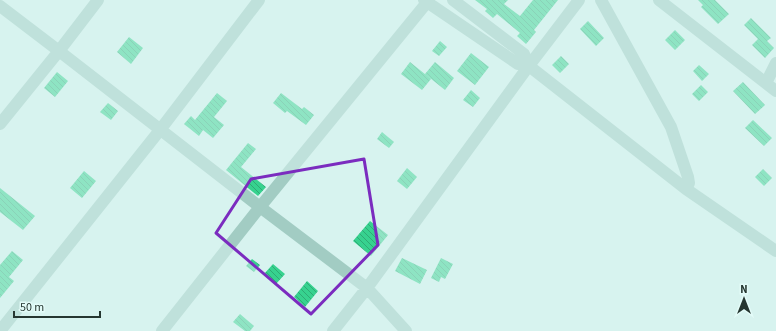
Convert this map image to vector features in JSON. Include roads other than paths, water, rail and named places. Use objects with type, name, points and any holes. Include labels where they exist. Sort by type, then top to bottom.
[{"type":"street","points":[[0,124],[98,0]]},
{"type":"street","points":[[0,331],[160,130],[259,0]]},
{"type":"street","points":[[453,0],[524,54],[528,65]]},
{"type":"street","points":[[333,331],[367,288],[528,65],[579,0]]},
{"type":"street","points":[[600,0],[671,127],[688,177],[689,183],[686,189]]},
{"type":"street","points":[[659,0],[776,91]]},
{"type":"street","points":[[162,331],[426,1],[518,64],[528,65],[686,189],[776,250]]},
{"type":"street","points":[[0,6],[367,288],[406,331]]},
{"type":"street","points":[[766,83],[776,63]]}]
